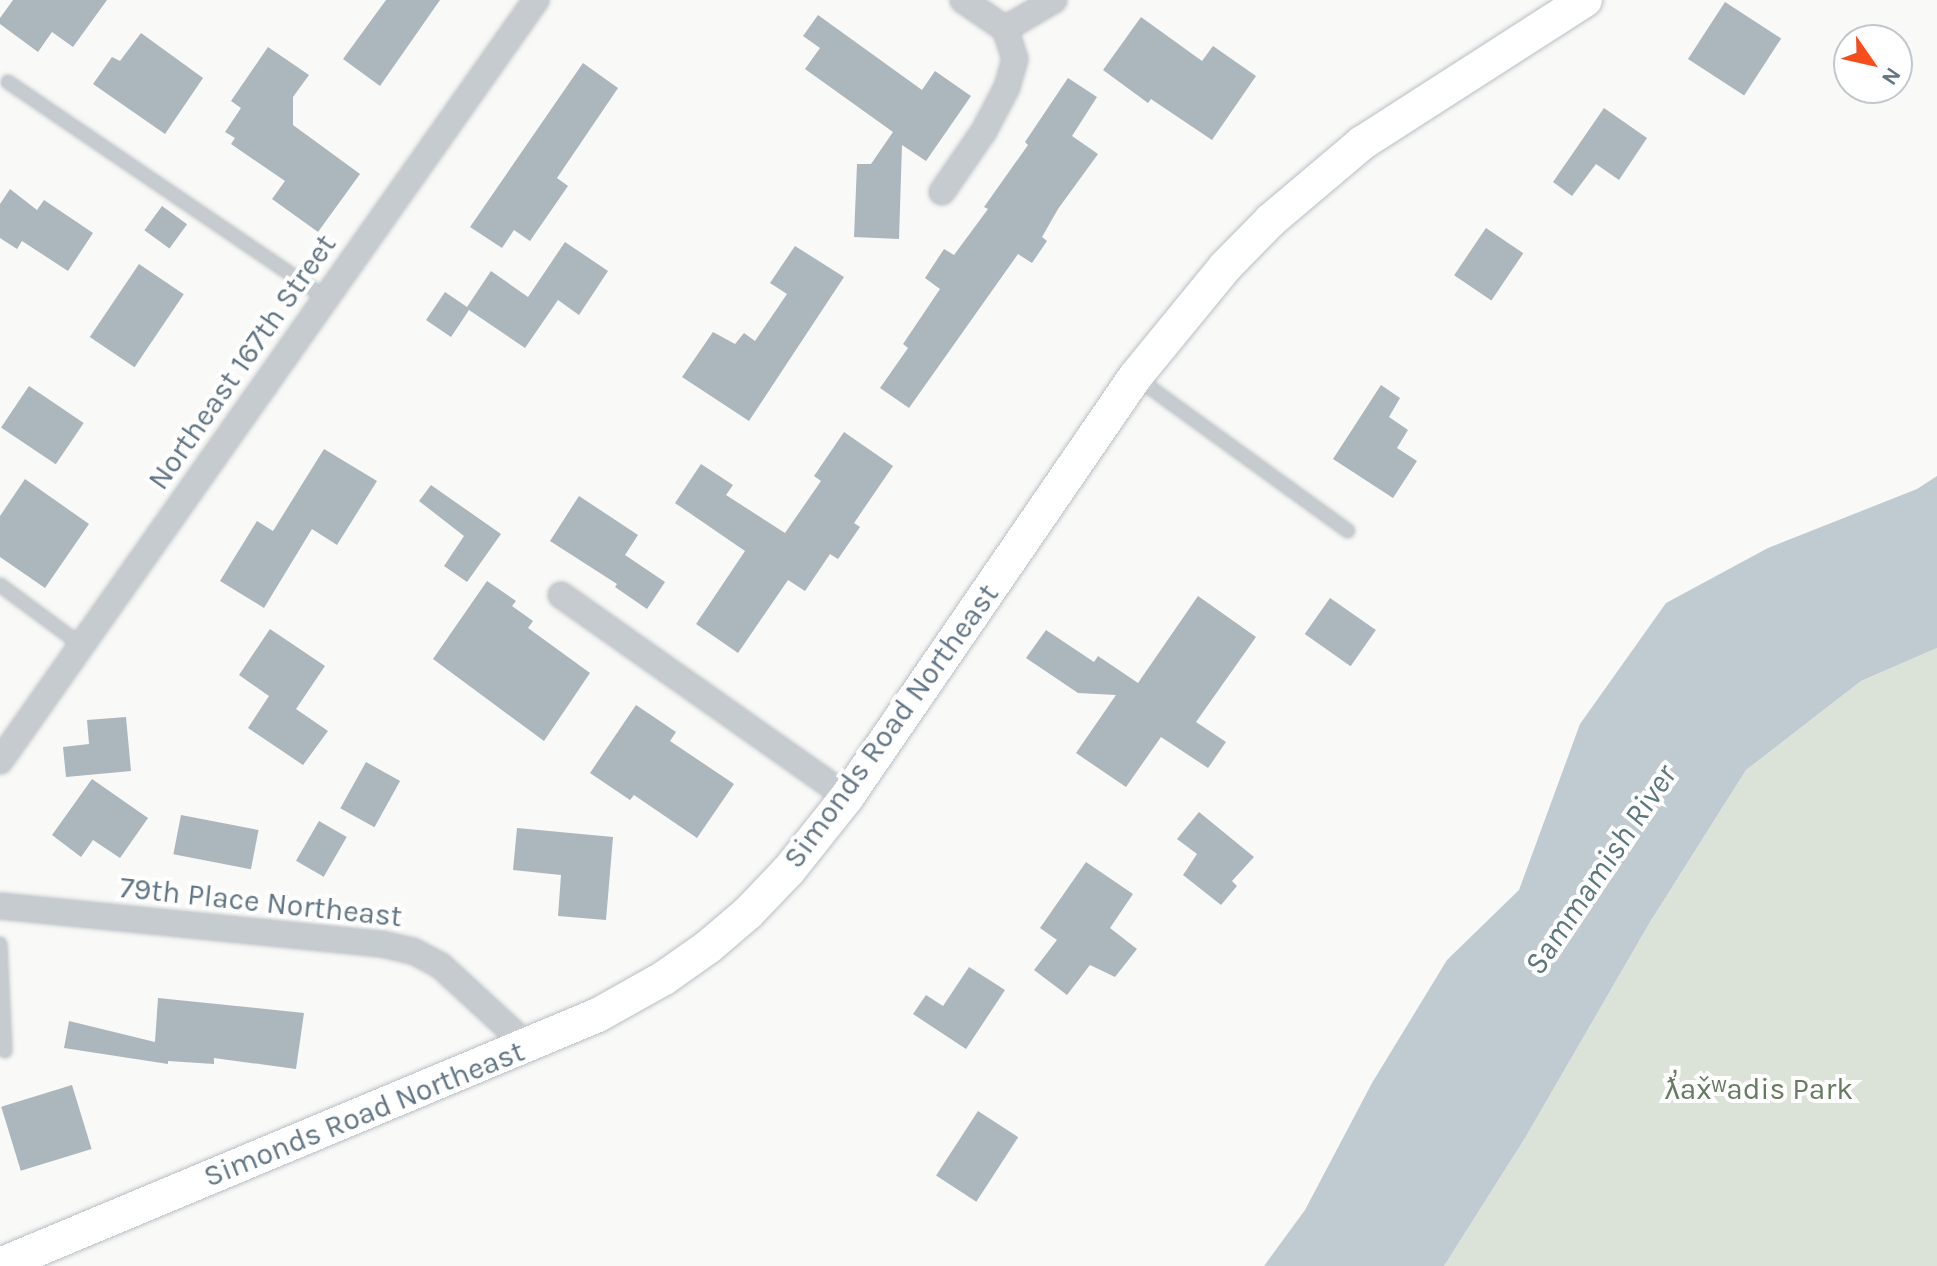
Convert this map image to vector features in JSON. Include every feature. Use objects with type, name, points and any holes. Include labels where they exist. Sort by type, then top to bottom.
[{"type":"main road","name":"Simonds Road Northeast","points":[[0,1265],[598,1015],[664,978],[708,947],[779,881],[847,797],[1135,377],[1225,267],[1271,220],[1329,170],[1396,119],[1585,0]]},
{"type":"street","name":"Northeast 167th Street","points":[[0,761],[536,0]]},
{"type":"street","points":[[942,192],[984,131],[1007,87],[1015,59],[1005,29],[963,0]]},
{"type":"street","points":[[1005,29],[1054,0]]},
{"type":"street","points":[[561,595],[847,797]]},
{"type":"street","name":"79th Place Northeast","points":[[0,906],[382,944],[413,951],[441,966],[528,1046]]},
{"type":"lane","points":[[8,82],[326,298]]},
{"type":"lane","points":[[1135,377],[1348,531]]},
{"type":"lane","points":[[0,585],[81,645]]},
{"type":"lane","points":[[0,944],[5,1051]]},
{"type":"green space","name":"ƛ̕ax̌ʷadis Park","points":[[1937,648],[1937,1266],[1444,1266],[1525,1138],[1650,922],[1746,770],[1861,681]]},
{"type":"water","name":"Sammamish River","points":[[1937,476],[1937,648],[1861,681],[1746,770],[1650,922],[1525,1138],[1444,1266],[1264,1266],[1305,1210],[1372,1083],[1447,960],[1519,890],[1580,724],[1666,603],[1768,548],[1917,489]]},
{"type":"building","points":[[13,0],[107,0],[73,47],[52,32],[38,52],[0,24],[0,18]]},
{"type":"building","points":[[386,0],[440,0],[380,86],[343,59]]},
{"type":"building","points":[[1725,2],[1781,38],[1744,96],[1688,59]]},
{"type":"building","points":[[818,15],[922,90],[935,71],[971,96],[926,161],[902,145],[899,239],[854,237],[857,164],[871,164],[893,132],[805,69],[820,48],[803,36]]},
{"type":"building","points":[[1141,17],[1202,61],[1213,46],[1256,76],[1212,140],[1151,99],[1148,103],[1103,70]]},
{"type":"building","points":[[141,33],[203,78],[165,134],[93,84],[112,57],[120,61]]},
{"type":"building","points":[[268,47],[309,75],[293,97],[293,125],[360,174],[318,232],[272,199],[285,181],[231,144],[235,138],[225,132],[241,108],[231,101]]},
{"type":"building","points":[[583,63],[618,88],[557,178],[568,186],[530,241],[514,230],[502,248],[470,227]]},
{"type":"building","points":[[1068,78],[1097,97],[1072,136],[1098,154],[1058,209],[1042,237],[1047,241],[1032,263],[1018,254],[909,408],[880,388],[908,348],[903,344],[940,289],[925,278],[944,249],[954,255],[988,209],[984,207],[1028,145],[1025,142]]},
{"type":"building","points":[[1604,108],[1647,138],[1619,180],[1596,164],[1572,196],[1553,182]]},
{"type":"building","points":[[10,189],[37,210],[44,200],[93,233],[68,271],[22,241],[17,249],[0,238],[0,204]]},
{"type":"building","points":[[162,206],[187,224],[169,248],[144,230]]},
{"type":"building","points":[[1486,228],[1523,253],[1491,300],[1454,275]]},
{"type":"building","points":[[565,242],[608,271],[579,315],[558,300],[525,348],[469,310],[451,337],[426,320],[445,292],[467,307],[491,271],[528,297]]},
{"type":"building","points":[[795,246],[844,277],[749,421],[682,377],[713,332],[735,344],[744,333],[755,341],[787,294],[770,283]]},
{"type":"building","points":[[139,264],[184,294],[135,367],[90,337]]},
{"type":"building","points":[[1381,385],[1400,398],[1389,417],[1408,430],[1397,448],[1417,461],[1393,498],[1333,459]]},
{"type":"building","points":[[29,386],[84,423],[56,464],[1,427]]},
{"type":"building","points":[[844,432],[893,466],[854,523],[860,527],[838,559],[830,554],[805,591],[788,580],[738,653],[696,624],[745,551],[675,503],[701,464],[733,485],[726,495],[785,533],[821,481],[814,476]]},
{"type":"building","points":[[324,449],[377,481],[337,545],[312,529],[264,608],[220,581],[257,521],[273,531]]},
{"type":"building","points":[[25,479],[89,524],[45,588],[0,557],[0,516]]},
{"type":"building","points":[[431,485],[501,534],[467,582],[444,566],[464,536],[419,501]]},
{"type":"building","points":[[579,496],[638,535],[625,555],[665,582],[647,609],[615,587],[617,584],[550,541]]},
{"type":"building","points":[[487,581],[516,601],[512,606],[533,621],[528,628],[590,673],[544,741],[433,659]]},
{"type":"building","points":[[1198,596],[1256,637],[1196,722],[1226,742],[1208,768],[1161,737],[1126,787],[1076,753],[1116,695],[1078,693],[1026,658],[1046,630],[1094,662],[1098,656],[1138,683]]},
{"type":"building","points":[[1330,598],[1376,630],[1351,666],[1305,634]]},
{"type":"building","points":[[270,629],[325,666],[296,709],[328,731],[303,765],[248,728],[269,696],[239,675]]},
{"type":"building","points":[[636,705],[676,732],[670,741],[734,784],[697,838],[634,795],[630,800],[590,773]]},
{"type":"building","points":[[126,717],[131,771],[66,777],[63,747],[89,744],[87,720]]},
{"type":"building","points":[[366,762],[400,781],[374,827],[340,808]]},
{"type":"building","points":[[92,779],[148,818],[120,858],[93,840],[81,857],[52,835]]},
{"type":"building","points":[[1199,812],[1254,857],[1232,881],[1237,886],[1221,905],[1183,875],[1197,854],[1177,839]]},
{"type":"building","points":[[181,815],[259,830],[251,869],[173,854]]},
{"type":"building","points":[[319,821],[347,837],[324,877],[296,861]]},
{"type":"building","points":[[517,828],[613,837],[606,920],[558,916],[561,875],[513,870]]},
{"type":"building","points":[[1086,862],[1133,894],[1110,928],[1137,949],[1115,977],[1090,965],[1067,995],[1034,970],[1057,940],[1040,928]]},
{"type":"building","points":[[969,967],[1005,990],[966,1049],[913,1014],[926,995],[943,1006]]},
{"type":"building","points":[[158,998],[304,1013],[296,1069],[214,1058],[214,1064],[168,1061],[168,1064],[64,1048],[69,1021],[155,1042]]},
{"type":"building","points":[[72,1085],[92,1149],[21,1171],[1,1107]]},
{"type":"building","points":[[978,1111],[1018,1137],[976,1202],[936,1176]]}]
